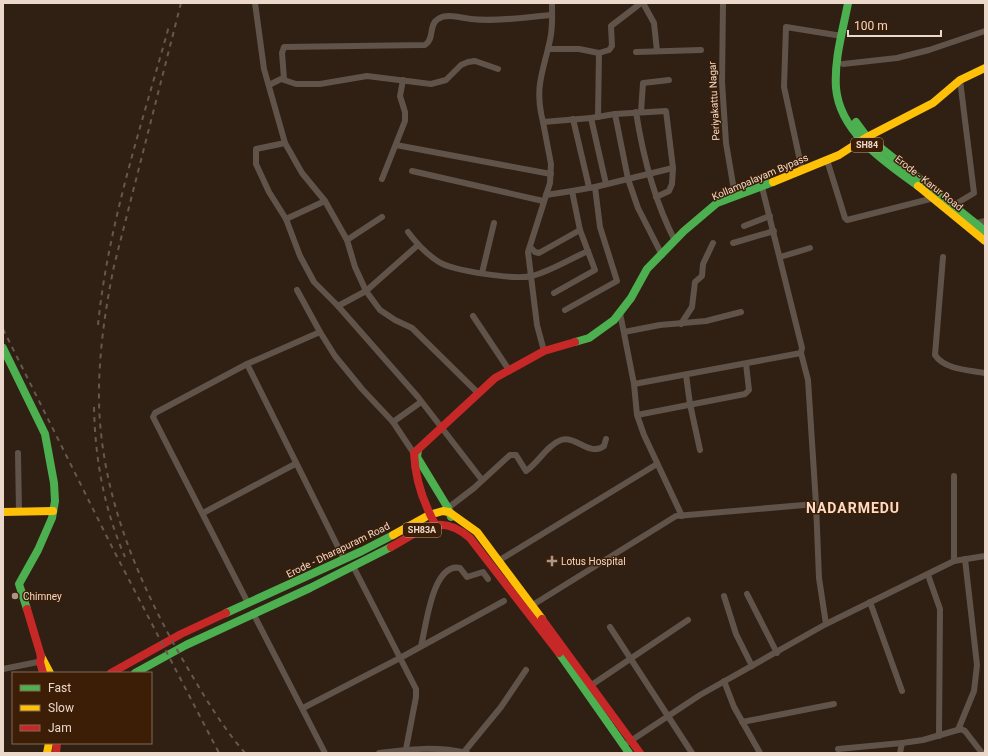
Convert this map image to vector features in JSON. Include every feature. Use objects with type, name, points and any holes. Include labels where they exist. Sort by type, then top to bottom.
[{"type":"main road","name":"Erode - Karur Road","points":[[848,3],[837,64],[836,86],[838,99],[846,117],[865,139],[985,241]]},
{"type":"main road","name":"Erode - Karur Road","points":[[854,3],[843,64],[842,80],[844,99],[865,139],[954,205],[981,222],[985,231]]},
{"type":"main road","name":"Kollampalayam Bypass","points":[[416,452],[495,378],[544,351],[588,338],[614,320],[620,313],[647,269],[684,231],[717,203],[762,187],[839,155],[865,139],[933,103],[960,80],[985,68]]},
{"type":"main road","points":[[3,348],[45,434],[54,483],[52,518],[38,550],[21,578],[21,592],[42,660],[43,672]]},
{"type":"main road","points":[[416,452],[448,510],[455,526]]},
{"type":"main road","points":[[416,452],[415,472],[429,515],[435,524]]},
{"type":"main road","name":"Erode - Dharapuram Road","points":[[113,672],[181,634],[344,559],[429,515],[448,510]]},
{"type":"main road","name":"SH83A","points":[[448,510],[477,532],[531,606],[549,626],[590,686],[627,747]]},
{"type":"main road","points":[[3,512],[53,511]]},
{"type":"main road","name":"SH83A","points":[[435,524],[447,523],[455,526],[470,538],[554,645],[627,747],[640,753]]},
{"type":"main road","name":"Erode - Dharapuram Road","points":[[137,672],[186,645],[352,566],[435,524]]},
{"type":"main road","points":[[42,660],[49,672]]},
{"type":"street","points":[[255,3],[260,45],[268,85],[285,143],[302,173],[325,201],[347,240],[355,267],[366,291],[380,310],[395,320],[412,328],[478,393]]},
{"type":"street","points":[[544,351],[536,325],[528,252],[551,174],[551,164],[538,94],[551,39],[552,3]]},
{"type":"street","points":[[548,49],[579,49],[599,53],[611,49],[611,28],[614,22],[642,3],[654,23],[657,51]]},
{"type":"street","name":"Periyakattu Nagar","points":[[723,3],[722,82],[726,143],[735,196]]},
{"type":"street","points":[[284,79],[282,53],[284,47],[425,45],[429,41],[433,24],[441,17],[451,16],[480,20],[552,15]]},
{"type":"street","points":[[802,170],[784,87],[786,27],[842,36]]},
{"type":"street","points":[[843,64],[897,58],[985,31]]},
{"type":"street","points":[[636,52],[701,50]]},
{"type":"street","points":[[599,53],[594,117],[606,184]]},
{"type":"street","points":[[268,85],[278,79],[303,84],[330,83],[367,76],[431,84],[440,83],[446,80],[461,65],[474,61],[498,69]]},
{"type":"street","points":[[382,179],[405,121],[405,112],[400,96],[403,80]]},
{"type":"street","points":[[669,80],[643,83],[639,112],[644,159],[661,214],[675,241]]},
{"type":"street","points":[[954,205],[974,194],[960,80]]},
{"type":"street","points":[[543,122],[614,114],[666,111],[673,168],[672,184],[669,191],[656,197]]},
{"type":"street","points":[[614,114],[628,179],[638,208],[662,255]]},
{"type":"street","points":[[565,310],[617,281],[600,227],[592,187],[573,119]]},
{"type":"street","points":[[285,143],[256,149],[256,164],[269,192],[286,219],[300,256],[314,282],[338,306],[421,402],[482,480]]},
{"type":"street","points":[[396,145],[551,174]]},
{"type":"street","points":[[827,160],[845,218],[847,220],[934,198]]},
{"type":"street","points":[[546,195],[592,187],[673,168]]},
{"type":"street","points":[[412,171],[543,201]]},
{"type":"street","points":[[762,187],[802,348],[801,353],[808,380],[819,578],[826,624]]},
{"type":"street","points":[[554,293],[595,270],[580,230],[572,190]]},
{"type":"street","points":[[286,219],[325,201]]},
{"type":"street","points":[[744,226],[770,216]]},
{"type":"street","points":[[347,240],[382,217]]},
{"type":"street","points":[[482,273],[494,223]]},
{"type":"street","points":[[530,247],[535,252],[539,253],[580,230]]},
{"type":"street","points":[[733,244],[774,231]]},
{"type":"street","points":[[408,232],[418,245],[445,265],[493,275],[531,276],[588,251]]},
{"type":"street","points":[[681,324],[692,307],[695,282],[702,276],[703,264],[713,243]]},
{"type":"street","points":[[338,306],[366,291],[418,245]]},
{"type":"street","points":[[780,257],[810,248]]},
{"type":"street","points":[[943,258],[935,355],[938,360],[948,365],[985,373]]},
{"type":"street","points":[[297,290],[335,356],[362,389],[393,422],[416,452]]},
{"type":"street","points":[[624,332],[660,325],[706,321],[741,312]]},
{"type":"street","points":[[620,313],[634,384],[637,415],[644,435],[682,516]]},
{"type":"street","points":[[473,316],[509,370]]},
{"type":"street","points":[[248,603],[154,420],[154,414],[246,364],[320,332]]},
{"type":"street","points":[[634,384],[801,353]]},
{"type":"street","points":[[246,364],[344,559]]},
{"type":"street","points":[[637,415],[748,392],[746,364]]},
{"type":"street","points":[[686,375],[690,404],[700,450]]},
{"type":"street","points":[[393,422],[421,402]]},
{"type":"street","points":[[448,510],[512,454],[516,455],[526,471],[560,440],[569,440],[585,447],[598,449],[604,446],[606,439]]},
{"type":"street","points":[[18,454],[19,512]]},
{"type":"street","points":[[203,513],[296,464]]},
{"type":"street","points":[[498,561],[657,464]]},
{"type":"street","points":[[954,476],[954,561]]},
{"type":"street","points":[[531,606],[676,516],[816,504]]},
{"type":"street","points":[[627,747],[669,715],[826,624],[954,561],[964,558],[985,556]]},
{"type":"street","points":[[958,730],[974,691],[977,666],[964,558]]},
{"type":"street","points":[[352,566],[416,689],[416,697],[406,750]]},
{"type":"street","points":[[422,646],[433,591],[439,579],[451,568],[456,567],[460,568],[467,577],[482,572],[488,579]]},
{"type":"street","points":[[928,575],[940,610],[939,736]]},
{"type":"street","points":[[747,594],[777,653]]},
{"type":"street","points":[[724,596],[736,634],[752,666]]},
{"type":"street","points":[[303,708],[400,658],[504,601]]},
{"type":"street","points":[[870,602],[902,691]]},
{"type":"street","points":[[253,613],[325,753]]},
{"type":"street","points":[[590,686],[688,620]]},
{"type":"street","points":[[610,627],[630,659],[669,715],[692,753]]},
{"type":"street","points":[[3,669],[42,660]]},
{"type":"street","points":[[379,753],[446,748],[465,753],[501,707],[526,670]]},
{"type":"street","points":[[724,682],[742,722],[760,753]]},
{"type":"street","points":[[742,722],[834,704]]},
{"type":"street","points":[[838,749],[902,743],[939,736],[958,730],[964,731],[982,753]]},
{"type":"street","points":[[900,753],[902,743]]},
{"type":"railway","points":[[181,3],[111,281],[101,355],[99,386],[100,422],[104,457],[111,491],[133,559],[147,591],[163,624],[202,693],[218,718],[245,753]]},
{"type":"railway","points":[[98,325],[110,249],[127,174],[169,26]]},
{"type":"railway","points":[[3,329],[113,549],[219,753]]},
{"type":"railway","points":[[94,407],[96,446],[102,484],[111,521],[125,557]]},
{"type":"traffic: fast","points":[[848,3],[836,66],[836,88],[839,104],[846,119],[866,145],[918,186]]},
{"type":"traffic: fast","points":[[856,122],[867,137],[985,231]]},
{"type":"traffic: fast","points":[[575,342],[589,338],[614,320],[631,298],[647,269],[684,231],[717,203],[773,182]]},
{"type":"traffic: fast","points":[[3,348],[45,434],[54,483],[55,501],[52,518],[38,550],[19,584],[27,609]]},
{"type":"traffic: fast","points":[[418,450],[417,457],[448,508],[451,517]]},
{"type":"traffic: fast","points":[[226,613],[362,551],[393,535]]},
{"type":"traffic: fast","points":[[137,672],[186,645],[310,588],[391,547]]},
{"type":"traffic: fast","points":[[559,653],[629,753]]},
{"type":"traffic: slow","points":[[773,182],[839,155],[867,137],[933,103],[960,80],[985,68]]},
{"type":"traffic: slow","points":[[918,186],[985,241]]},
{"type":"traffic: slow","points":[[3,512],[53,511]]},
{"type":"traffic: slow","points":[[393,535],[429,515],[443,511],[449,512],[477,532],[542,619]]},
{"type":"traffic: slow","points":[[41,656],[49,672]]},
{"type":"traffic: slow","points":[[47,753],[49,744]]},
{"type":"traffic: jam","points":[[435,524],[420,490],[414,453],[495,378],[544,351],[575,342]]},
{"type":"traffic: jam","points":[[391,547],[430,526],[449,526],[459,530],[470,538],[559,653]]},
{"type":"traffic: jam","points":[[27,609],[41,656],[40,662],[43,672]]},
{"type":"traffic: jam","points":[[113,672],[181,634],[226,613]]},
{"type":"traffic: jam","points":[[542,619],[640,753]]},
{"type":"traffic: jam","points":[[56,753],[57,744]]},
{"type":"place","name":"Lotus Hospital","points":[[552,561]]},
{"type":"place","name":"Chimney","points":[[15,596]]},
{"type":"district","name":"NADARMEDU","points":[[853,508]]}]
